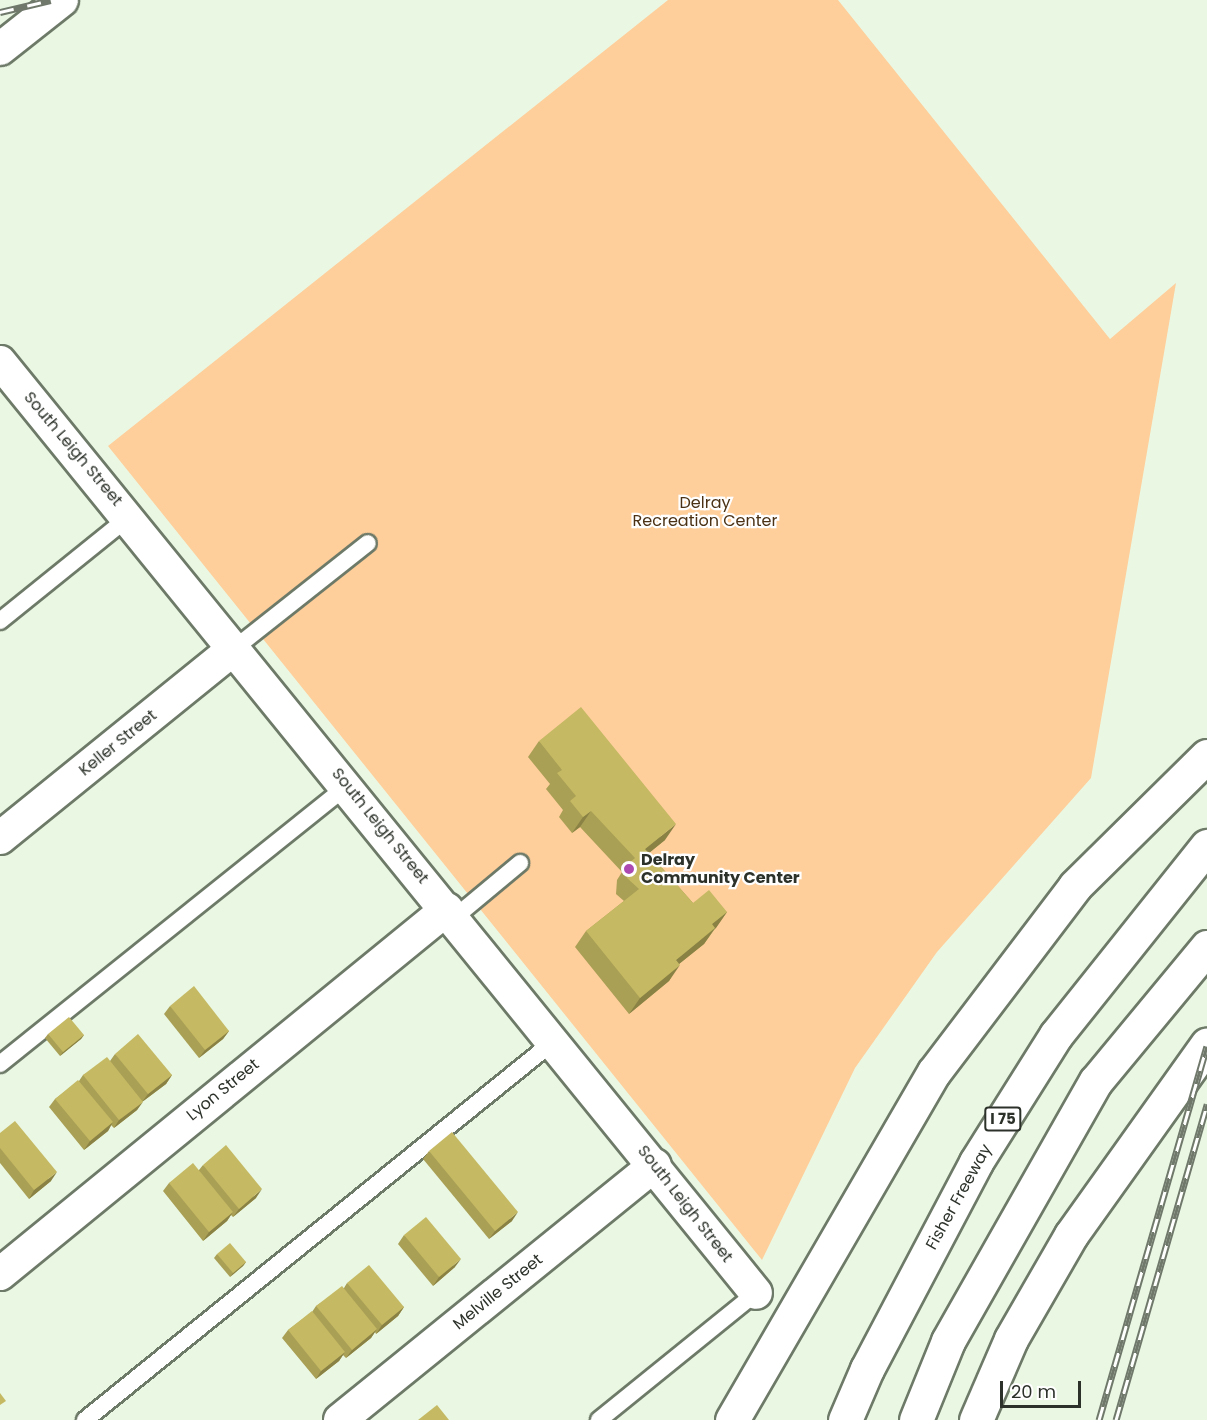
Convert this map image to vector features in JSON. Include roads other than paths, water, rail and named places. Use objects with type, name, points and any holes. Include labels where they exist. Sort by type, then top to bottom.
[{"type":"highway","points":[[732,1420],[934,1072],[1075,886],[1207,756]]},
{"type":"highway","name":"Fisher Freeway","points":[[845,1420],[867,1369],[976,1162],[1031,1074],[1056,1035],[1207,846]]},
{"type":"highway","points":[[916,1420],[948,1341],[1096,1081],[1207,947]]},
{"type":"highway","points":[[976,1420],[1011,1339],[1071,1235],[1207,1044]]},
{"type":"street","points":[[0,49],[62,0]]},
{"type":"street","name":"South Leigh Street","points":[[2,369],[129,517],[655,1165],[756,1293]]},
{"type":"street","name":"Keller Street","points":[[0,838],[235,648]]},
{"type":"street","name":"Lyon Street","points":[[0,1274],[451,914]]},
{"type":"street","name":"Melville Street","points":[[340,1420],[655,1165]]},
{"type":"lane","points":[[0,621],[129,517]]},
{"type":"lane","points":[[235,648],[368,543]]},
{"type":"lane","points":[[0,1064],[347,786]]},
{"type":"lane","points":[[451,914],[520,863]]},
{"type":"lane","points":[[85,1420],[554,1041]]},
{"type":"lane","points":[[599,1420],[756,1293]]},
{"type":"railway","points":[[0,12],[51,0]]},
{"type":"railway","points":[[1099,1420],[1207,1046]]},
{"type":"railway","points":[[1116,1420],[1207,1104]]},
{"type":"place","name":"Delray Community Center","points":[[629,869]]},
{"type":"park label","name":"Delray Recreation Center","points":[[705,512]]}]
